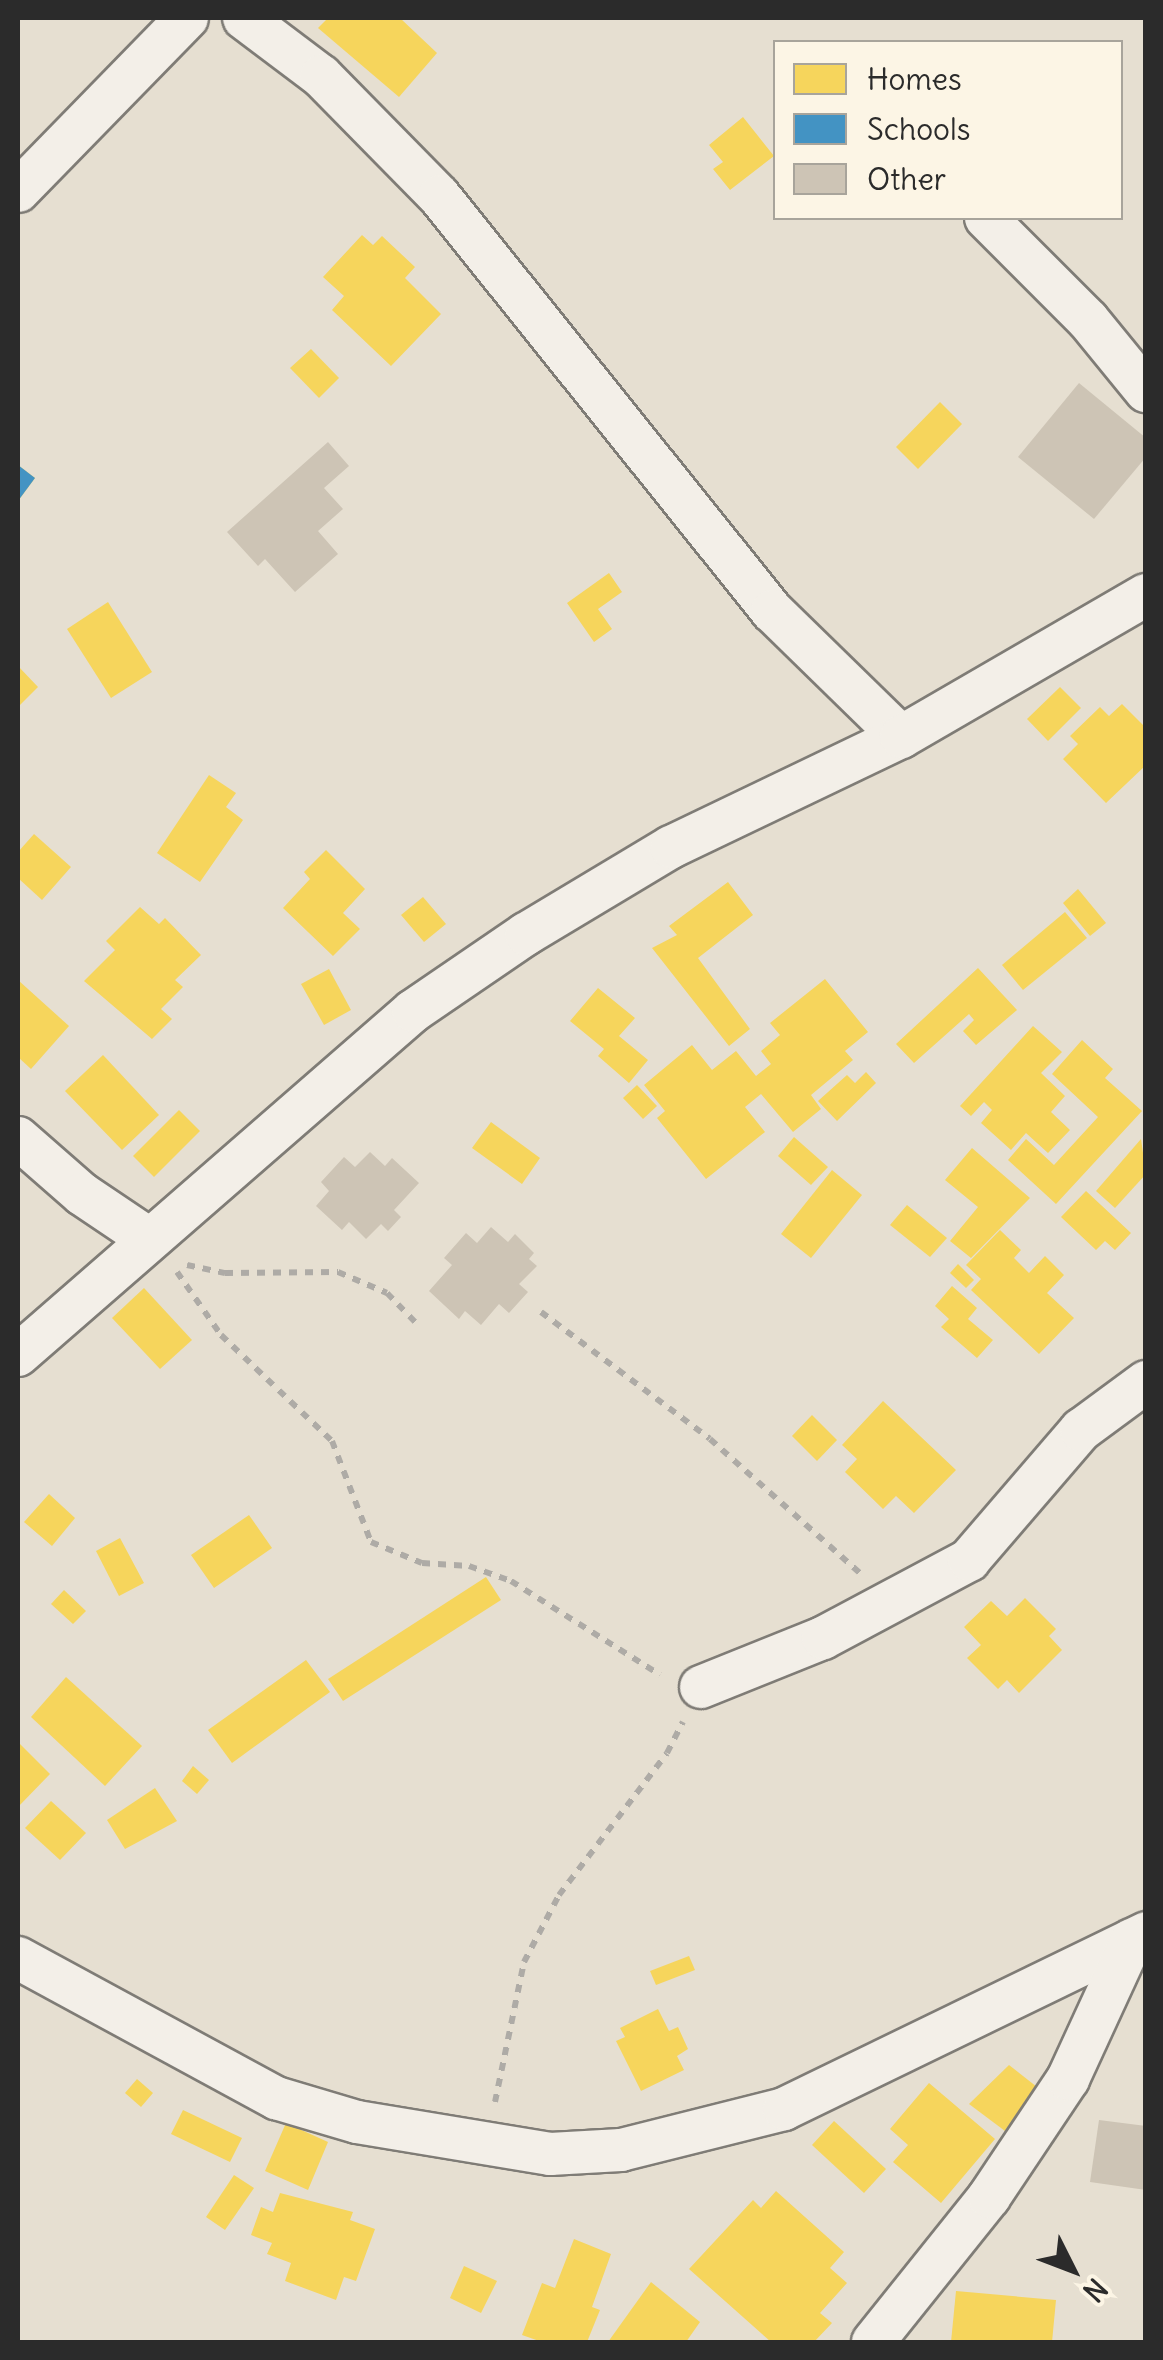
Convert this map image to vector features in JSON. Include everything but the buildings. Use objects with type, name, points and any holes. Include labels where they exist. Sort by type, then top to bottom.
[{"type":"street","points":[[18,191],[187,18]]},
{"type":"street","points":[[244,18],[321,76],[439,196],[772,611],[901,737]]},
{"type":"street","points":[[988,220],[1088,320],[1146,391]]},
{"type":"street","points":[[18,1355],[151,1244],[413,1012],[526,934],[670,847],[901,737],[1146,595]]},
{"type":"street","points":[[18,1138],[82,1194],[151,1244]]},
{"type":"street","points":[[701,1686],[756,1669],[894,1604],[969,1560],[1081,1430],[1146,1382]]},
{"type":"street","points":[[18,1958],[276,2098],[486,2148],[550,2154],[621,2150],[784,2109],[1139,1936]]},
{"type":"street","points":[[873,2342],[989,2197],[1068,2079],[1139,1936]]},
{"type":"path","points":[[151,1244],[196,1269],[224,1273],[338,1272],[388,1293],[420,1327]]},
{"type":"path","points":[[151,1244],[221,1335],[332,1441],[371,1542],[422,1562],[469,1566],[511,1581],[650,1672],[701,1686],[667,1754],[558,1894],[524,1962],[486,2148]]},
{"type":"path","points":[[541,1312],[710,1439],[894,1604]]}]
